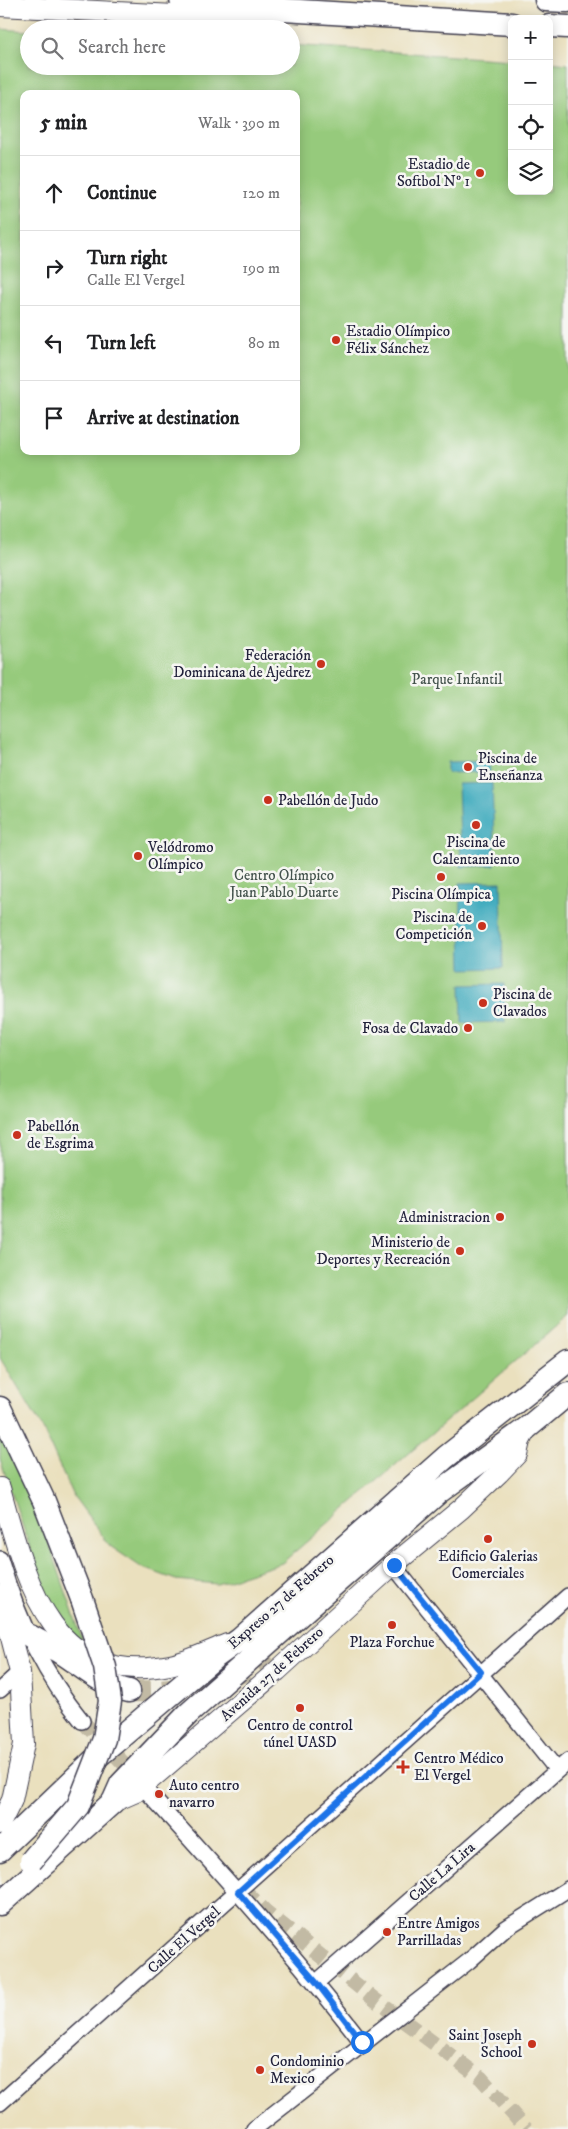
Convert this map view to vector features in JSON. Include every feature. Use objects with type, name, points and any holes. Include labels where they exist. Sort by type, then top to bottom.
[{"type":"highway","points":[[181,0],[216,1],[267,9],[508,24]]},
{"type":"highway","points":[[546,0],[568,1]]},
{"type":"highway","points":[[553,26],[568,27]]},
{"type":"highway","name":"Expreso 27 de Febrero","points":[[0,1850],[94,1759],[214,1658],[239,1640],[446,1457],[568,1361]]},
{"type":"highway","name":"Expreso 27 de Febrero","points":[[113,1802],[121,1784],[188,1714],[439,1492],[524,1435],[568,1394]]},
{"type":"highway","points":[[0,1408],[44,1501],[82,1599],[106,1676],[110,1701],[104,1739],[78,1806],[31,1861],[0,1886]]},
{"type":"highway","points":[[271,1656],[524,1435]]},
{"type":"highway","points":[[30,1636],[62,1653],[93,1676],[118,1689],[129,1691]]},
{"type":"highway","name":"Avenida 27 de Febrero","points":[[0,1904],[113,1802]]},
{"type":"main road","points":[[0,6],[194,16],[224,16],[267,9]]},
{"type":"main road","name":"Avenida 27 de Febrero","points":[[113,1802],[143,1787],[277,1671],[394,1565],[461,1509],[517,1454],[524,1435]]},
{"type":"main road","points":[[0,1488],[30,1585],[37,1600],[48,1619],[62,1636],[88,1656],[116,1667],[145,1668],[172,1664],[239,1640]]},
{"type":"main road","points":[[0,1595],[20,1672],[24,1744],[12,1800],[0,1824]]},
{"type":"street","points":[[0,1559],[14,1601],[30,1636],[55,1684],[82,1721]]},
{"type":"street","points":[[394,1565],[481,1672],[563,1766]]},
{"type":"street","name":"Calle El Vergel","points":[[0,2103],[568,1596]]},
{"type":"street","points":[[0,1690],[20,1672]]},
{"type":"street","name":"Calle La Lira","points":[[316,1982],[563,1766]]},
{"type":"street","points":[[143,1787],[316,1982],[362,2042]]},
{"type":"street","points":[[254,2129],[362,2042],[469,1961],[506,1928],[568,1888]]},
{"type":"green space","name":"Centro Olímpico Juan Pablo Duarte","points":[[0,29],[20,30],[20,75],[300,75],[300,46],[508,60],[508,195],[553,195],[553,62],[568,64],[568,1316],[282,1563],[217,1584],[176,1580],[141,1567],[110,1546],[72,1494],[43,1429],[0,1358]]},
{"type":"green space","points":[[0,1426],[39,1513],[83,1642],[73,1635],[47,1598],[0,1459]]},
{"type":"water","name":"Piscina de Enseñanza","points":[[489,761],[490,772],[447,773],[447,762]]},
{"type":"water","name":"Piscina de Calentamiento","points":[[492,783],[495,865],[461,867],[458,784]]},
{"type":"water","name":"Piscina de Competición","points":[[501,882],[503,968],[462,969],[460,883]]},
{"type":"water","name":"Piscina de Clavados","points":[[504,984],[505,1022],[462,1023],[461,985]]},
{"type":"tunnel","points":[[129,1691],[166,1690],[203,1685],[238,1674],[271,1656]]},
{"type":"tunnel","points":[[82,1721],[139,1779]]},
{"type":"tunnel","points":[[244,1890],[265,1911],[374,1999],[481,2078],[526,2129]]},
{"type":"place","name":"Estadio de Softbol Nº 1","points":[[480,173]]},
{"type":"place","name":"Estadio Olímpico Félix Sánchez","points":[[336,340]]},
{"type":"place","name":"Federación Dominicana de Ajedrez","points":[[321,664]]},
{"type":"place","name":"Piscina de Enseñanza","points":[[468,767]]},
{"type":"place","name":"Pabellón de Judo","points":[[268,800]]},
{"type":"place","name":"Piscina de Calentamiento","points":[[476,825]]},
{"type":"place","name":"Velódromo Olímpico","points":[[138,856]]},
{"type":"place","name":"Piscina Olímpica","points":[[441,877]]},
{"type":"place","name":"Piscina de Competición","points":[[482,926]]},
{"type":"place","name":"Piscina de Clavados","points":[[483,1003]]},
{"type":"place","name":"Fosa de Clavado","points":[[468,1028]]},
{"type":"place","name":"Pabellón de Esgrima","points":[[17,1135]]},
{"type":"place","name":"Administracion","points":[[500,1217]]},
{"type":"place","name":"Ministerio de Deportes y Recreación","points":[[460,1251]]},
{"type":"place","name":"Edificio Galerias Comerciales","points":[[488,1539]]},
{"type":"place","name":"Plaza Forchue","points":[[392,1625]]},
{"type":"place","name":"Centro de control túnel UASD","points":[[300,1708]]},
{"type":"place","name":"Centro Médico El Vergel","points":[[403,1767]]},
{"type":"place","name":"Auto centro navarro","points":[[159,1794]]},
{"type":"place","name":"Entre Amigos Parrilladas","points":[[387,1932]]},
{"type":"place","name":"Saint Joseph School","points":[[532,2044]]},
{"type":"place","name":"Condominio Mexico","points":[[260,2070]]},
{"type":"route","points":[[362,2042],[316,1982],[238,1892],[481,1672],[394,1565]]},
{"type":"park label","name":"Parque Infantil","points":[[457,679]]}]
